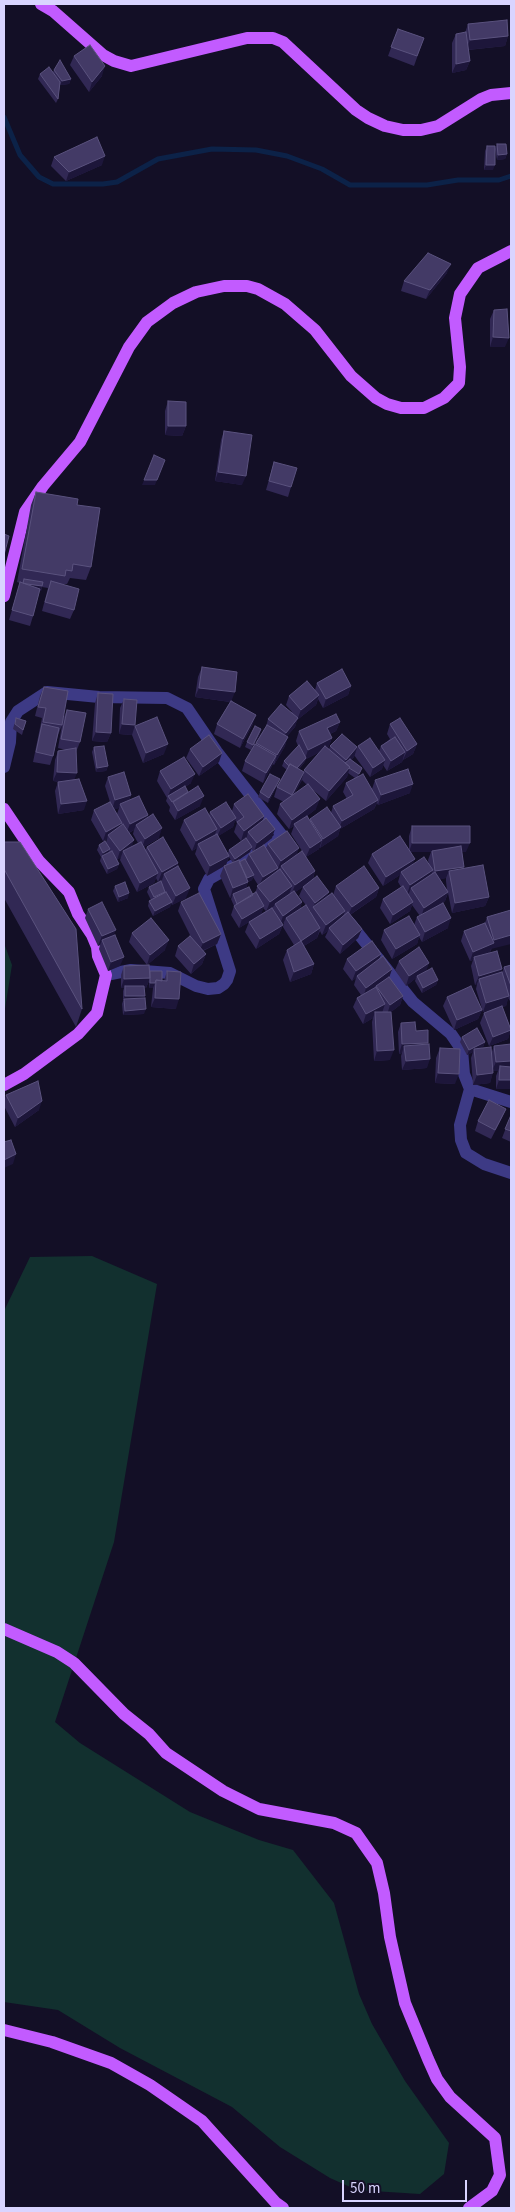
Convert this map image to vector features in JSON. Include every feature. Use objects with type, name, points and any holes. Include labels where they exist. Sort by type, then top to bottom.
[{"type":"main road","points":[[41,4],[53,11],[103,55],[114,61],[131,66],[247,38],[273,38],[283,42],[356,110],[386,126],[403,130],[421,130],[438,126],[481,99],[491,95],[511,93]]},
{"type":"main road","points":[[4,596],[25,512],[43,486],[80,442],[128,347],[147,322],[173,303],[196,292],[224,286],[247,286],[258,289],[286,304],[315,330],[351,376],[376,398],[401,408],[424,408],[444,398],[458,383],[460,367],[455,318],[460,294],[478,268],[511,251]]},
{"type":"main road","points":[[4,809],[39,861],[69,892],[78,914],[92,934],[106,975],[97,1013],[78,1034],[24,1074],[4,1086]]},
{"type":"main road","points":[[4,1629],[57,1652],[74,1663],[124,1714],[149,1734],[166,1753],[223,1791],[259,1809],[334,1823],[356,1833],[377,1862],[384,1893],[390,1937],[405,2004],[437,2079],[450,2097],[495,2138],[500,2174],[492,2191],[469,2208]]},
{"type":"main road","points":[[4,2030],[52,2042],[111,2063],[150,2085],[202,2121],[276,2203],[283,2208]]},
{"type":"street","points":[[4,535],[18,540]]},
{"type":"street","points":[[4,767],[10,742],[11,722],[18,711],[47,692],[90,696],[167,698],[187,708],[217,752],[301,860]]},
{"type":"street","points":[[106,975],[131,970],[170,973],[196,986],[208,989],[218,988],[224,984],[228,980],[230,971],[215,918],[204,889],[209,879],[283,837]]},
{"type":"street","points":[[342,913],[413,1002],[451,1034],[462,1050],[464,1074],[470,1089],[460,1125],[461,1140],[466,1153],[484,1164],[511,1173]]},
{"type":"street","points":[[470,1089],[511,1102]]},
{"type":"green space","points":[[4,943],[12,965],[4,1015]]},
{"type":"green space","points":[[92,1256],[157,1284],[114,1542],[55,1722],[80,1743],[190,1812],[259,1840],[293,1850],[334,1903],[359,1994],[372,2024],[405,2081],[449,2143],[444,2174],[420,2194],[357,2190],[330,2178],[280,2147],[232,2107],[120,2048],[58,2010],[4,2002],[4,1311],[30,1257]]},
{"type":"building","points":[[507,20],[508,36],[470,40],[468,24]]},
{"type":"building","points":[[398,29],[424,38],[417,56],[391,47]]},
{"type":"building","points":[[466,32],[470,61],[456,64],[456,34]]},
{"type":"building","points":[[90,45],[105,66],[92,82],[74,56]]},
{"type":"building","points":[[60,60],[71,79],[62,81],[54,70]]},
{"type":"building","points":[[49,67],[60,82],[58,99],[40,74]]},
{"type":"building","points":[[97,137],[105,156],[69,172],[54,157]]},
{"type":"building","points":[[497,144],[506,144],[507,154],[498,155]]},
{"type":"building","points":[[487,146],[495,146],[495,165],[486,165]]},
{"type":"building","points":[[428,253],[451,264],[430,290],[404,281]]},
{"type":"building","points":[[507,309],[509,338],[493,337],[494,310]]},
{"type":"building","points":[[168,401],[186,402],[186,426],[168,426]]},
{"type":"building","points":[[224,431],[252,435],[246,476],[218,472]]},
{"type":"building","points":[[154,455],[165,460],[157,480],[144,480]]},
{"type":"building","points":[[274,462],[297,468],[291,487],[269,481]]},
{"type":"building","points":[[36,492],[78,499],[77,505],[100,508],[91,567],[73,564],[72,571],[66,570],[65,576],[22,569]]},
{"type":"building","points":[[4,534],[9,536],[4,555]]},
{"type":"building","points":[[24,579],[43,582],[42,586],[23,583]]},
{"type":"building","points":[[51,581],[79,589],[74,610],[45,602]]},
{"type":"building","points":[[20,582],[40,589],[33,616],[12,610]]},
{"type":"building","points":[[202,667],[237,672],[235,692],[199,688]]},
{"type":"building","points":[[342,669],[351,686],[326,699],[317,683]]},
{"type":"building","points":[[307,681],[319,695],[301,710],[289,696]]},
{"type":"building","points":[[44,687],[68,691],[62,725],[43,722],[46,708],[38,707]]},
{"type":"building","points":[[98,693],[113,694],[111,733],[96,732]]},
{"type":"building","points":[[124,699],[137,700],[135,725],[122,724]]},
{"type":"building","points":[[231,701],[256,715],[243,739],[217,724]]},
{"type":"building","points":[[281,704],[298,718],[286,733],[268,719]]},
{"type":"building","points":[[67,710],[86,713],[80,742],[61,739]]},
{"type":"building","points":[[336,714],[340,722],[327,728],[332,738],[308,750],[299,731]]},
{"type":"building","points":[[157,717],[168,744],[146,753],[135,726]]},
{"type":"building","points":[[16,718],[26,721],[23,730],[15,724]]},
{"type":"building","points":[[400,718],[417,744],[407,751],[390,724]]},
{"type":"building","points":[[42,724],[59,728],[53,756],[36,752]]},
{"type":"building","points":[[267,725],[288,737],[277,755],[256,743]]},
{"type":"building","points":[[255,726],[261,729],[253,745],[247,742]]},
{"type":"building","points":[[342,734],[357,747],[346,760],[330,746]]},
{"type":"building","points":[[209,735],[222,753],[203,767],[190,749]]},
{"type":"building","points":[[395,737],[405,752],[391,761],[381,746]]},
{"type":"building","points":[[370,738],[385,760],[373,768],[358,746]]},
{"type":"building","points":[[255,744],[276,756],[266,773],[245,761]]},
{"type":"building","points":[[299,745],[306,758],[297,768],[290,764],[289,766],[284,761]]},
{"type":"building","points":[[104,746],[108,766],[97,768],[94,747]]},
{"type":"building","points":[[325,746],[350,767],[329,791],[304,770]]},
{"type":"building","points":[[76,748],[77,773],[57,772],[58,751]]},
{"type":"building","points":[[184,757],[195,774],[171,789],[160,771]]},
{"type":"building","points":[[350,759],[362,768],[359,774],[345,763]]},
{"type":"building","points":[[290,764],[304,772],[292,795],[277,787]]},
{"type":"building","points":[[408,769],[413,784],[381,795],[375,780]]},
{"type":"building","points":[[124,772],[131,795],[115,800],[108,777]]},
{"type":"building","points":[[270,774],[280,779],[269,798],[260,792]]},
{"type":"building","points":[[363,774],[378,800],[342,821],[333,806],[353,795],[346,783]]},
{"type":"building","points":[[79,779],[87,801],[61,804],[58,782]]},
{"type":"building","points":[[308,784],[320,799],[292,820],[280,804]]},
{"type":"building","points":[[185,786],[188,792],[172,802],[168,796]]},
{"type":"building","points":[[198,786],[204,796],[178,811],[173,802]]},
{"type":"building","points":[[248,794],[264,816],[244,831],[237,822],[244,817],[234,804]]},
{"type":"building","points":[[139,796],[148,815],[130,824],[120,804]]},
{"type":"building","points":[[110,802],[122,823],[106,832],[94,810]]},
{"type":"building","points":[[226,802],[236,818],[221,828],[210,812]]},
{"type":"building","points":[[327,807],[341,827],[323,839],[310,819]]},
{"type":"building","points":[[205,808],[217,829],[196,841],[184,820]]},
{"type":"building","points":[[153,814],[162,828],[145,839],[136,825]]},
{"type":"building","points":[[307,816],[322,840],[310,848],[294,824]]},
{"type":"building","points":[[266,818],[275,829],[257,843],[248,832]]},
{"type":"building","points":[[123,824],[134,840],[120,851],[108,835]]},
{"type":"building","points":[[412,826],[470,826],[470,843],[412,843]]},
{"type":"building","points":[[287,831],[299,848],[281,861],[268,844]]},
{"type":"building","points":[[217,834],[229,856],[210,866],[198,844]]},
{"type":"building","points":[[400,836],[415,859],[386,877],[372,854]]},
{"type":"building","points":[[163,837],[178,863],[162,872],[147,847]]},
{"type":"building","points":[[246,838],[252,847],[235,859],[229,850]]},
{"type":"building","points":[[105,841],[110,849],[103,853],[99,845]]},
{"type":"building","points":[[4,842],[20,842],[76,929],[82,1009],[4,869]]},
{"type":"building","points":[[141,842],[158,873],[140,883],[123,851]]},
{"type":"building","points":[[264,845],[278,868],[263,877],[249,854]]},
{"type":"building","points":[[461,846],[464,867],[435,871],[432,851]]},
{"type":"building","points":[[112,851],[119,864],[108,869],[102,856]]},
{"type":"building","points":[[302,851],[315,871],[295,885],[281,866]]},
{"type":"building","points":[[424,857],[433,870],[410,885],[401,872]]},
{"type":"building","points":[[245,859],[254,875],[247,878],[239,862]]},
{"type":"building","points":[[239,860],[248,882],[233,888],[224,866]]},
{"type":"building","points":[[483,865],[489,897],[455,903],[449,871]]},
{"type":"building","points":[[178,866],[190,888],[176,896],[164,874]]},
{"type":"building","points":[[364,866],[379,888],[352,907],[336,886]]},
{"type":"building","points":[[280,869],[292,886],[270,902],[257,886]]},
{"type":"building","points":[[435,872],[448,892],[424,908],[411,888]]},
{"type":"building","points":[[317,876],[329,892],[315,903],[303,887]]},
{"type":"building","points":[[161,881],[165,892],[154,897],[149,887]]},
{"type":"building","points":[[125,882],[129,893],[119,897],[115,886]]},
{"type":"building","points":[[403,886],[413,902],[393,915],[383,899]]},
{"type":"building","points":[[249,887],[253,895],[237,904],[233,894]]},
{"type":"building","points":[[294,891],[302,902],[283,916],[275,904]]},
{"type":"building","points":[[166,892],[172,902],[155,911],[149,901]]},
{"type":"building","points":[[256,892],[264,906],[242,919],[234,906]]},
{"type":"building","points":[[199,893],[221,934],[203,943],[181,902]]},
{"type":"building","points":[[332,893],[345,911],[326,925],[313,907]]},
{"type":"building","points":[[102,902],[116,930],[102,936],[88,909]]},
{"type":"building","points":[[443,903],[451,918],[425,932],[417,917]]},
{"type":"building","points":[[306,905],[320,928],[301,941],[286,918]]},
{"type":"building","points":[[272,908],[283,925],[260,939],[249,922]]},
{"type":"building","points":[[511,910],[511,935],[494,940],[487,917]]},
{"type":"building","points":[[348,912],[362,929],[343,945],[329,928]]},
{"type":"building","points":[[409,916],[420,935],[396,949],[384,930]]},
{"type":"building","points":[[151,918],[169,940],[150,955],[132,933]]},
{"type":"building","points":[[485,923],[494,943],[473,952],[464,931]]},
{"type":"building","points":[[115,935],[124,957],[111,962],[102,940]]},
{"type":"building","points":[[190,936],[206,954],[194,964],[178,946]]},
{"type":"building","points":[[301,941],[314,964],[294,972],[287,950]]},
{"type":"building","points":[[372,941],[381,954],[356,971],[347,959]]},
{"type":"building","points":[[419,947],[429,963],[409,976],[399,961]]},
{"type":"building","points":[[497,951],[502,969],[479,976],[474,957]]},
{"type":"building","points":[[383,956],[392,969],[366,988],[357,976]]},
{"type":"building","points":[[149,965],[150,978],[124,979],[124,966]]},
{"type":"building","points":[[511,965],[511,986],[504,967]]},
{"type":"building","points":[[432,968],[438,980],[423,988],[417,976]]},
{"type":"building","points":[[150,971],[162,971],[162,981],[156,980],[155,983],[150,983]]},
{"type":"building","points":[[167,971],[181,972],[179,999],[155,998],[156,980],[167,981]]},
{"type":"building","points":[[502,972],[509,996],[486,1003],[479,979]]},
{"type":"building","points":[[389,977],[403,996],[390,1005],[376,986]]},
{"type":"building","points":[[125,986],[144,986],[145,996],[125,996]]},
{"type":"building","points":[[471,986],[482,1010],[457,1020],[447,997]]},
{"type":"building","points":[[376,987],[385,1004],[366,1014],[357,998]]},
{"type":"building","points":[[145,998],[146,1009],[125,1011],[124,999]]},
{"type":"building","points":[[502,1006],[511,1030],[493,1037],[484,1013]]},
{"type":"building","points":[[375,1012],[391,1012],[394,1050],[377,1051]]},
{"type":"building","points":[[415,1022],[416,1031],[428,1030],[428,1043],[402,1044],[401,1023]]},
{"type":"building","points":[[477,1028],[485,1042],[469,1050],[462,1037]]},
{"type":"building","points":[[429,1044],[430,1059],[406,1061],[404,1046]]},
{"type":"building","points":[[511,1044],[511,1061],[496,1062],[494,1046]]},
{"type":"building","points":[[491,1047],[493,1073],[477,1075],[474,1049]]},
{"type":"building","points":[[440,1048],[460,1049],[459,1074],[438,1073]]},
{"type":"building","points":[[500,1066],[511,1067],[511,1080],[499,1080]]},
{"type":"building","points":[[38,1081],[42,1101],[18,1118],[6,1095]]},
{"type":"building","points":[[489,1100],[506,1109],[495,1130],[478,1121]]},
{"type":"building","points":[[511,1115],[511,1131],[505,1129]]},
{"type":"building","points":[[11,1140],[16,1154],[4,1160],[4,1142]]},
{"type":"waterway","points":[[4,117],[20,155],[39,177],[53,184],[103,184],[117,182],[158,159],[212,149],[256,150],[287,156],[322,169],[350,185],[427,185],[458,180],[499,180],[511,176]]}]
